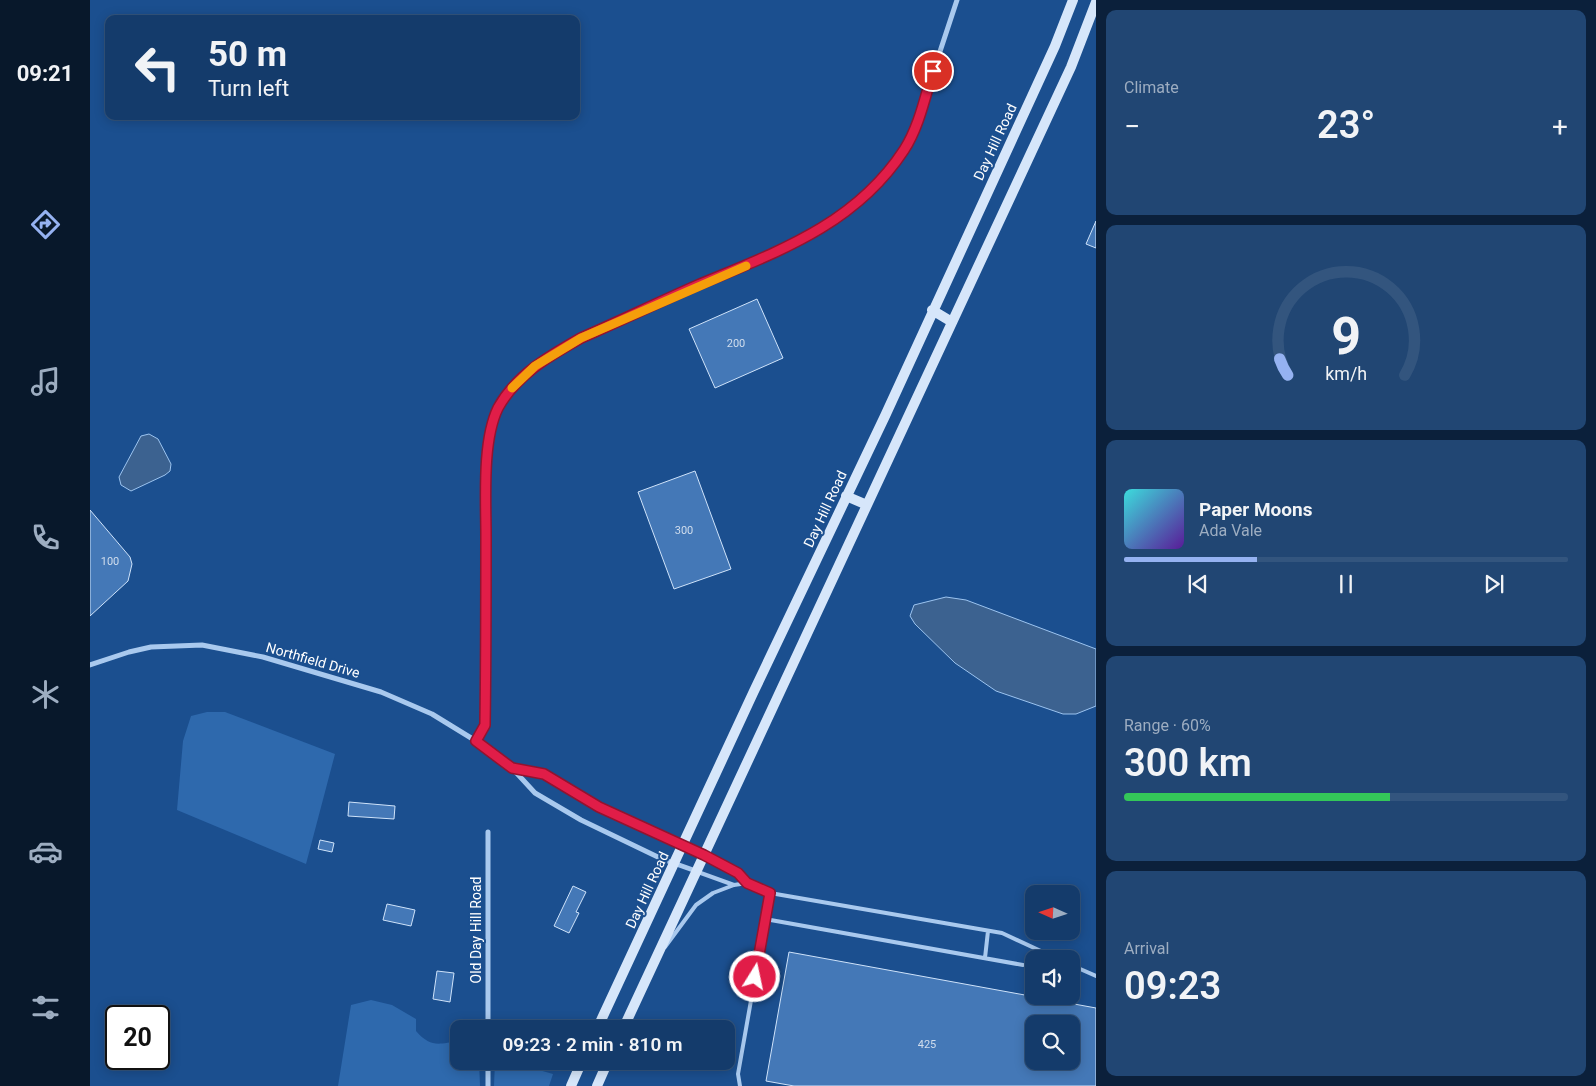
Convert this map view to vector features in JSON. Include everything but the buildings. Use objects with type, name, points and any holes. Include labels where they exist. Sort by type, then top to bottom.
[{"type":"main road","name":"Day Hill Road","points":[[601,1020],[1051,54],[1073,0]]},
{"type":"main road","points":[[627,1020],[1071,67],[1096,2]]},
{"type":"main road","points":[[932,310],[952,322]]},
{"type":"main road","points":[[846,496],[866,505]]},
{"type":"main road","points":[[571,1086],[578,1070]]},
{"type":"main road","points":[[597,1086],[604,1070]]},
{"type":"street","points":[[476,741],[485,725],[486,481],[488,450],[492,427],[498,409],[519,380],[529,371],[581,338],[810,236],[855,203],[881,178],[905,148],[923,103],[956,0]]},
{"type":"street","name":"Northfield Drive","points":[[90,666],[152,646],[195,645],[221,647],[263,656],[381,692],[432,714],[476,741],[512,768],[536,793],[581,820],[674,863],[696,871]]},
{"type":"street","name":"Northfield Drive","points":[[512,768],[544,774],[599,807],[704,855]]},
{"type":"street","name":"Old Day Hill Road","points":[[488,832],[488,1020]]},
{"type":"street","points":[[488,1070],[488,1086]]},
{"type":"lane","points":[[704,855],[738,873],[747,883],[770,893],[1002,933],[1039,950]]},
{"type":"lane","points":[[696,871],[734,884]]},
{"type":"lane","points":[[653,962],[696,905],[713,893],[734,884],[747,883]]},
{"type":"lane","points":[[740,1086],[738,1074],[770,893]]},
{"type":"lane","points":[[765,919],[1023,965]]},
{"type":"lane","points":[[985,958],[988,931]]},
{"type":"lane","points":[[1080,969],[1096,976]]},
{"type":"shaded area","points":[[149,434],[158,439],[171,464],[170,471],[131,491],[121,485],[119,477],[141,436]]},
{"type":"shaded area","points":[[946,597],[966,600],[1096,649],[1096,706],[1076,714],[1063,714],[996,691],[955,663],[915,624],[910,616],[914,605]]},
{"type":"shaded area","points":[[207,712],[225,712],[335,754],[306,864],[177,810],[183,741],[191,716]]},
{"type":"shaded area","points":[[371,1000],[392,1005],[416,1019],[416,1031],[426,1040],[435,1044],[450,1042],[450,1070],[479,1070],[480,1086],[338,1086],[351,1005]]},
{"type":"shaded area","points":[[495,1070],[539,1070],[553,1074],[549,1086],[494,1086]]},
{"type":"slow traffic","points":[[512,388],[535,366],[581,338],[746,266]]},
{"type":"route","points":[[755,977],[770,893],[747,883],[738,873],[704,855],[599,807],[544,774],[512,768],[476,741],[485,725],[486,472],[492,427],[498,409],[519,380],[535,366],[562,349],[581,338],[781,250],[810,236],[834,220],[868,192],[892,166],[905,148],[913,131],[933,71]]}]
